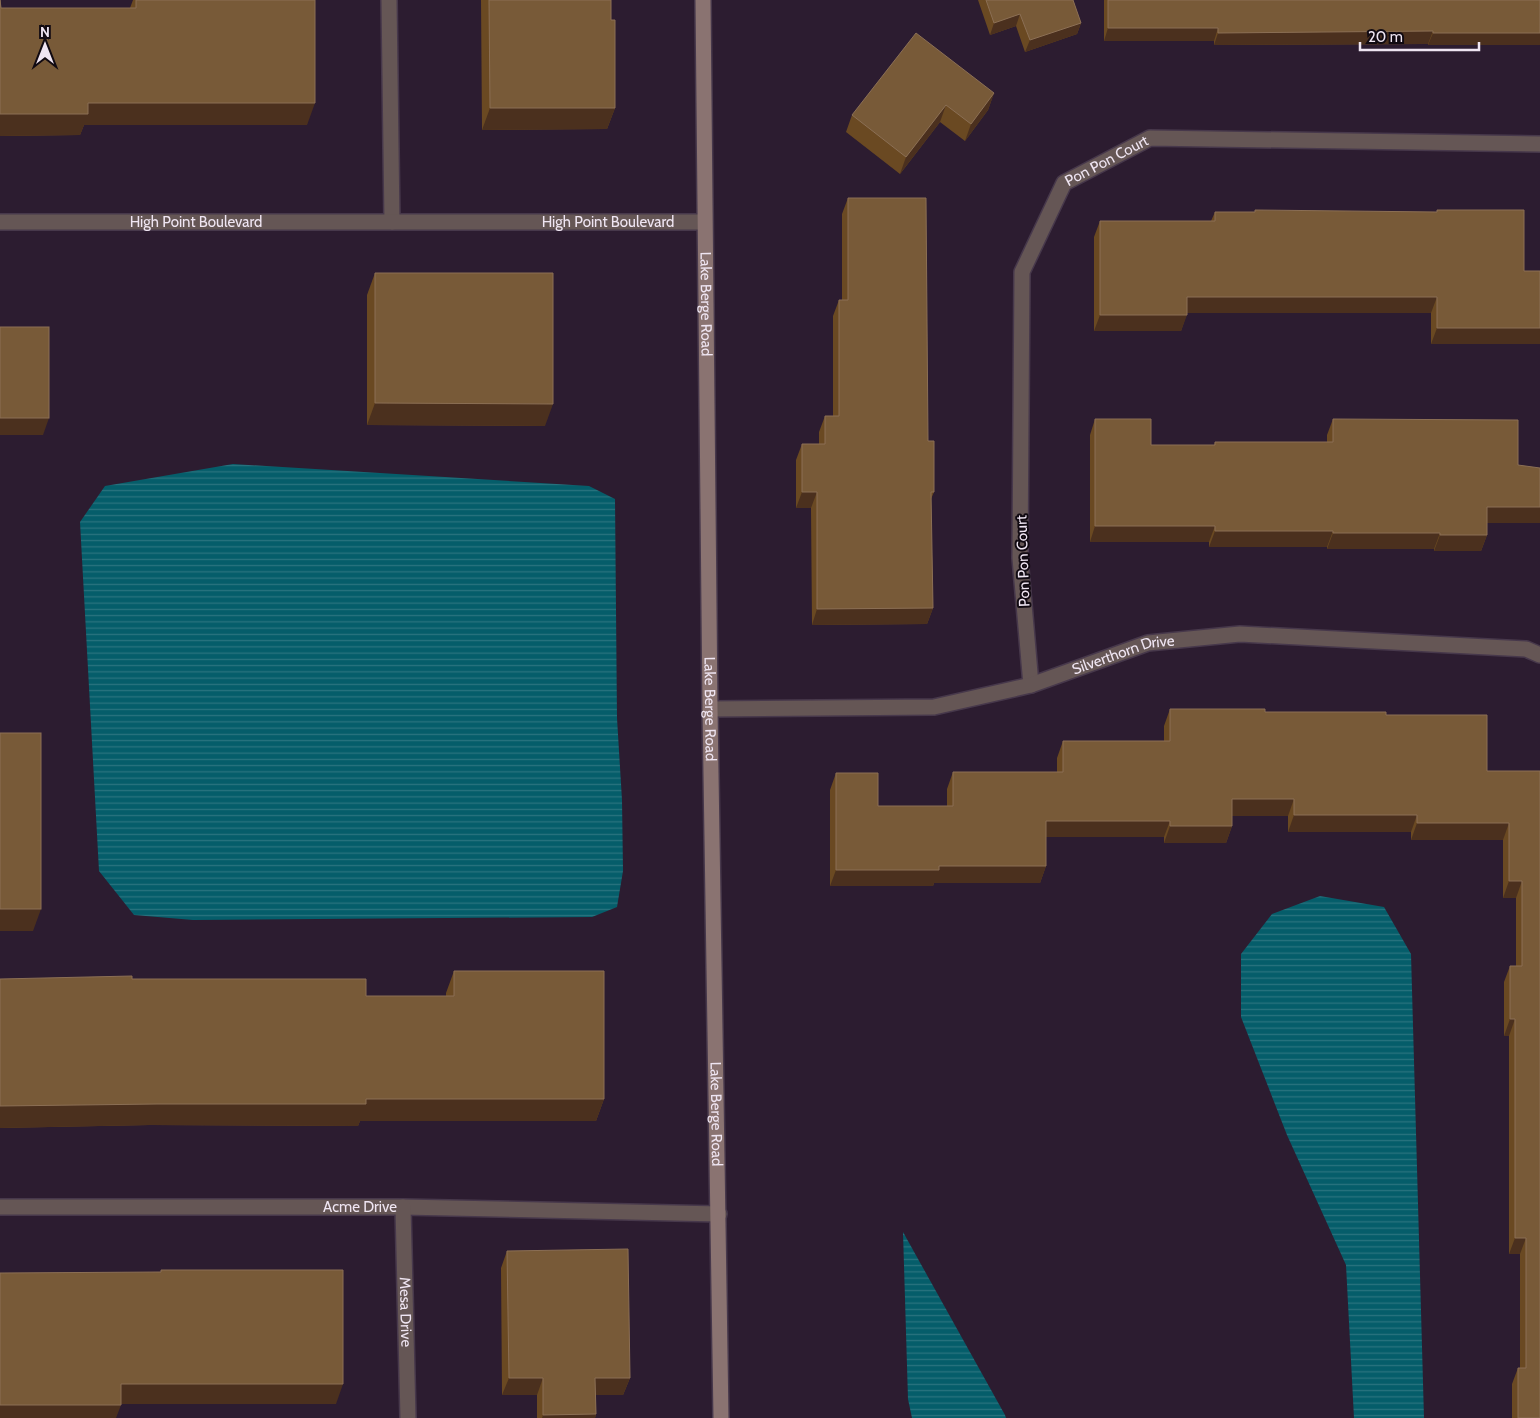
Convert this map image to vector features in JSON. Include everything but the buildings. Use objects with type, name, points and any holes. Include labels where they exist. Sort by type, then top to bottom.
[{"type":"street","points":[[390,0],[392,222]]},
{"type":"street","name":"Lake Berge Road","points":[[703,0],[710,709],[721,1418]]},
{"type":"street","name":"Pon Pon Court","points":[[1031,685],[1020,558],[1022,272],[1064,183],[1150,138],[1540,144]]},
{"type":"street","name":"High Point Boulevard","points":[[0,222],[704,222]]},
{"type":"street","name":"Silverthorn Drive","points":[[710,709],[934,707],[1031,685],[1148,643],[1240,634],[1526,649],[1540,655]]},
{"type":"street","name":"Acme Drive","points":[[0,1207],[403,1207],[719,1214]]},
{"type":"street","name":"Mesa Drive","points":[[403,1207],[408,1418]]},
{"type":"water","points":[[233,464],[589,486],[615,499],[617,718],[622,800],[623,871],[617,907],[592,917],[193,920],[134,915],[99,871],[80,522],[105,486]]},
{"type":"water","points":[[1320,896],[1384,907],[1411,954],[1424,1418],[1354,1418],[1346,1265],[1287,1135],[1241,1017],[1241,954],[1272,914]]},
{"type":"water","points":[[903,1232],[1006,1418],[912,1418],[908,1399]]}]
